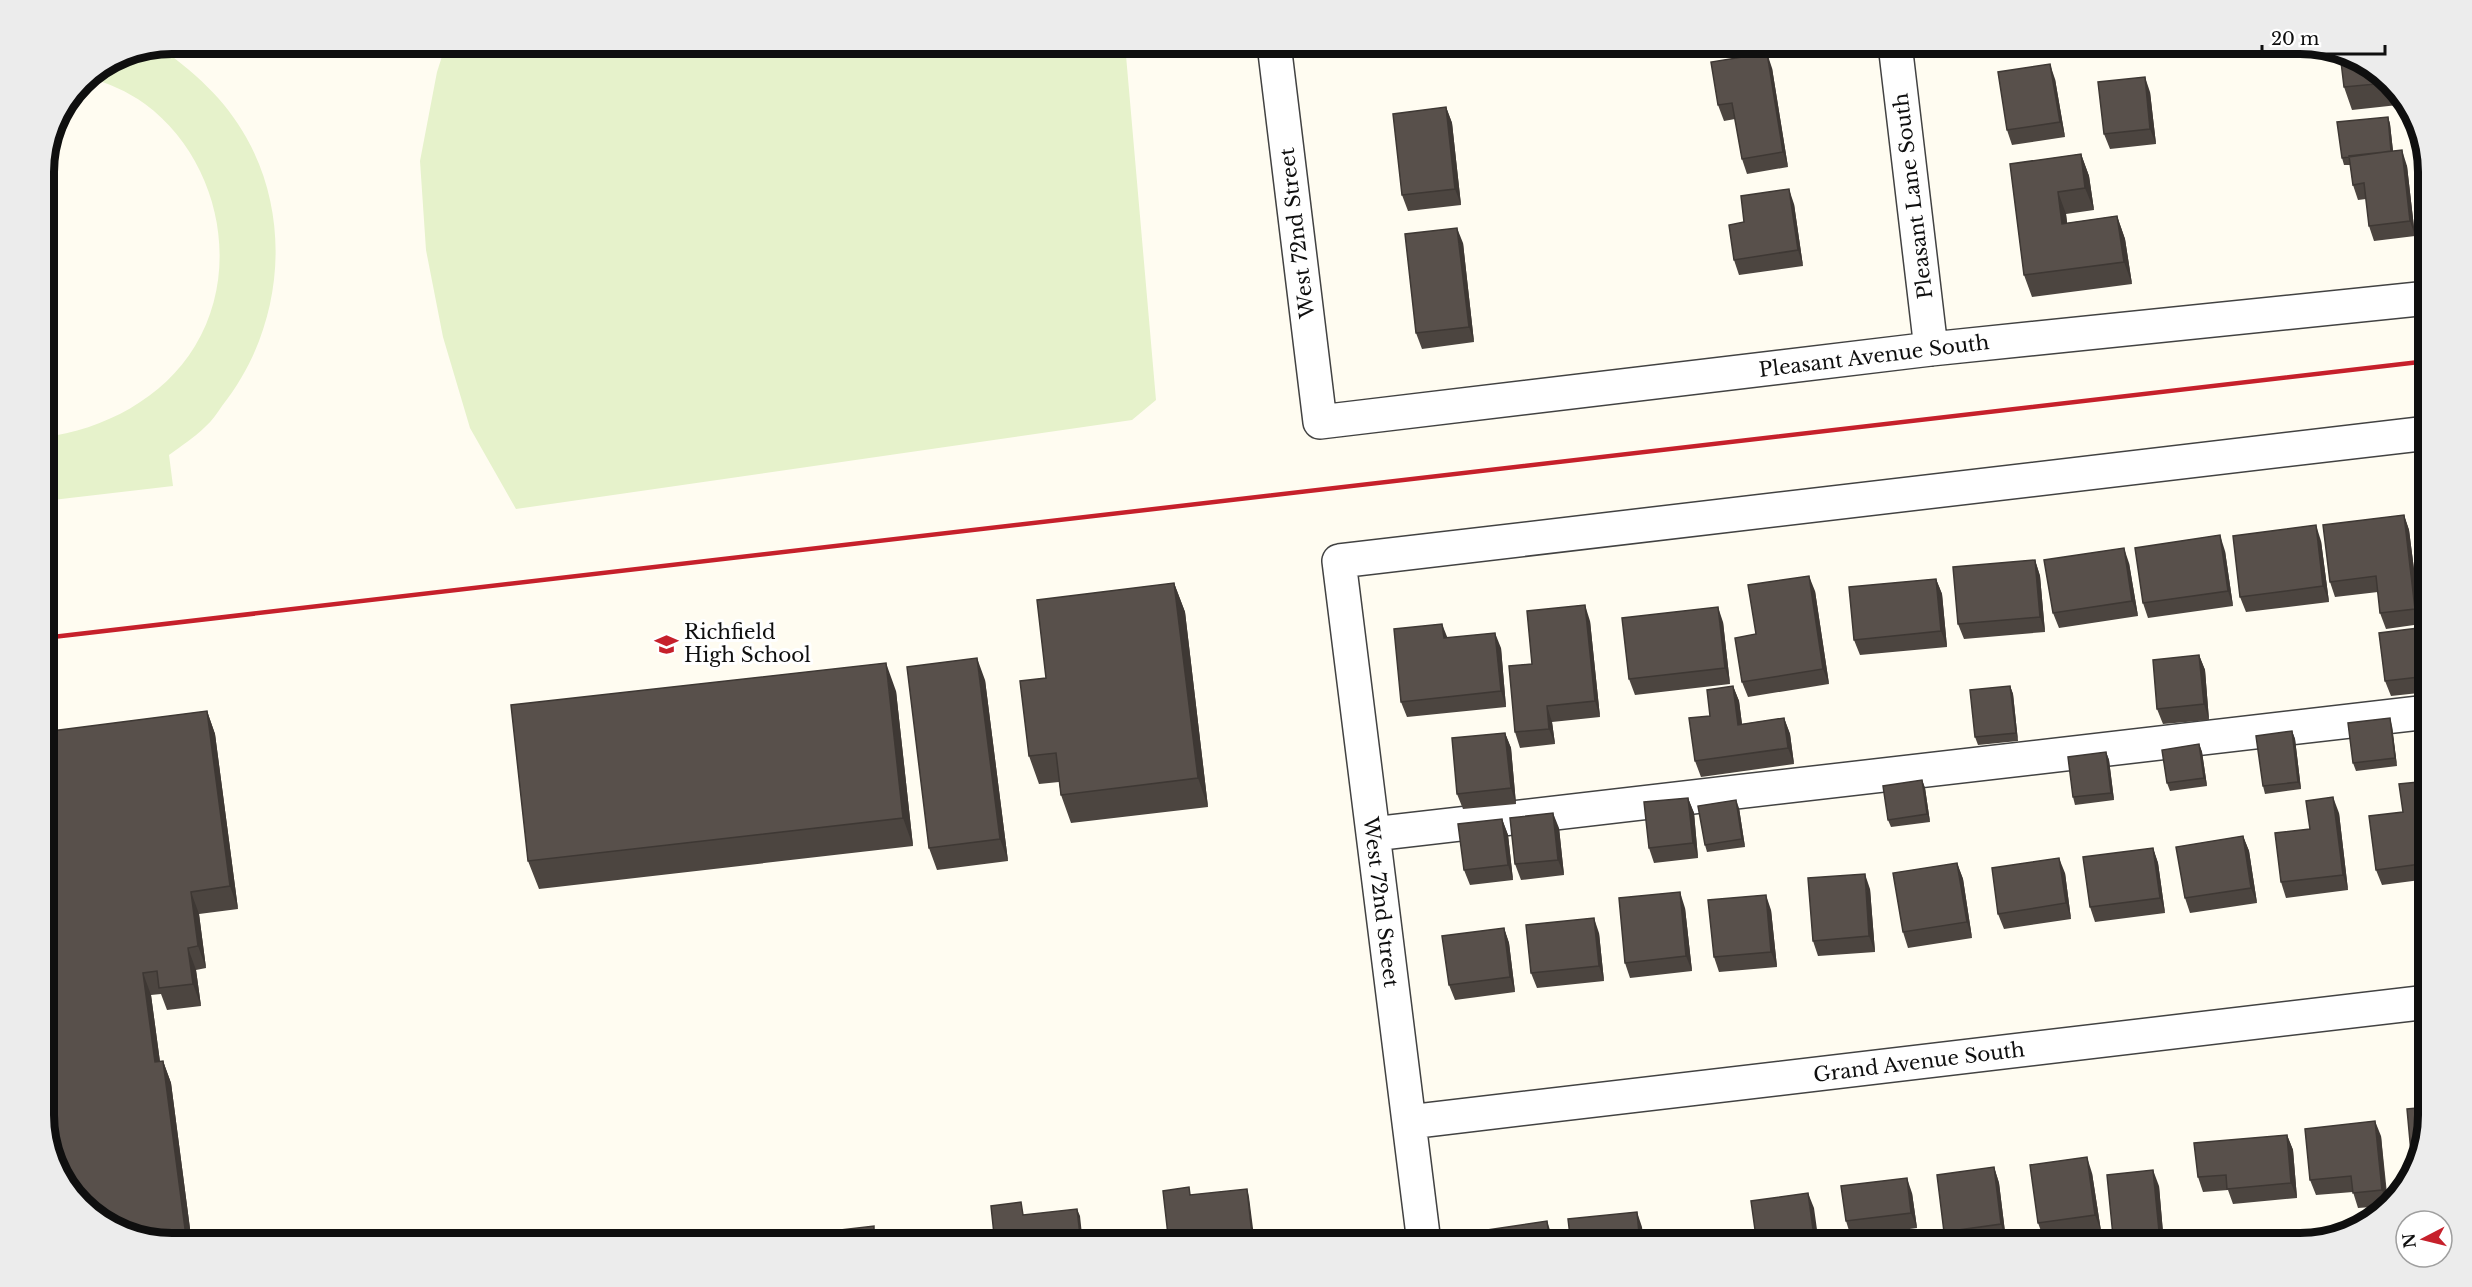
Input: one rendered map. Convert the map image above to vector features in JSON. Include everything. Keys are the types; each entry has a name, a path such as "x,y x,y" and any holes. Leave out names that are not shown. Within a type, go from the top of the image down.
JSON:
{"street":[{"name":"West 72nd Street","path":"1275,54 1320,422"},
{"name":"Pleasant Lane South","path":"1896,54 1931,349"},
{"name":"Pleasant Avenue South","path":"1320,422 1931,349 2418,299"},
{"name":"West 72nd Street","path":"1423,1233 1339,561 2418,434"},
{"path":"1373,834 2418,713"},
{"name":"Grand Avenue South","path":"1409,1122 2418,1003"}],"green space":[{"path":"169,54 184,65 218,98 238,123 261,170 271,204 275,239 274,275 269,310 258,344 242,376 212,420 169,455 173,486 54,500 54,435 110,419 149,396 167,381 195,346 210,315 218,282 220,249 215,216 206,183 190,153 170,127 145,104 98,80 127,63 149,56"},
{"path":"443,54 1126,54 1156,400 1132,420 516,509 470,428 443,337 426,250 420,161 437,72"},
{"path":"54,369 57,394 54,394"}],"building":[{"path":"1767,54 1783,152 1742,159 1732,103 1718,105 1711,62"},
{"path":"2341,61 2366,74 2379,84 2344,87"},
{"path":"2050,64 2060,122 2007,130 1998,72"},
{"path":"2145,77 2150,129 2104,134 2098,82"},
{"path":"1446,107 1455,189 1402,195 1393,114"},
{"path":"2388,117 2391,151 2342,158 2337,122"},
{"path":"2402,150 2410,221 2369,226 2364,183 2353,185 2349,156"},
{"path":"2081,154 2085,188 2058,192 2062,224 2117,216 2124,262 2024,275 2010,164"},
{"path":"1789,189 1798,250 1734,260 1729,225 1744,222 1741,196"},
{"path":"1457,228 1469,327 1416,333 1405,234"},
{"path":"2404,515 2415,609 2380,613 2376,576 2330,582 2323,525"},
{"path":"2316,525 2323,586 2240,597 2233,536"},
{"path":"2220,535 2228,591 2143,603 2135,548"},
{"path":"2124,548 2132,601 2053,613 2044,560"},
{"path":"2035,560 2040,617 1958,624 1953,567"},
{"path":"1809,576 1823,669 1742,682 1735,638 1756,634 1748,585"},
{"path":"1936,579 1941,631 1854,640 1849,587"},
{"path":"1174,583 1198,778 1061,795 1056,753 1029,756 1020,681 1046,678 1037,600"},
{"path":"1585,605 1595,701 1547,706 1549,729 1515,732 1509,666 1532,664 1527,611"},
{"path":"1718,607 1725,668 1629,679 1622,618"},
{"path":"1442,624 1444,638 1495,633 1501,691 1401,702 1394,629"},
{"path":"2418,628 2418,677 2385,681 2379,633"},
{"path":"2199,655 2204,704 2157,709 2153,660"},
{"path":"977,658 1000,839 929,848 907,667"},
{"path":"886,663 903,818 528,861 511,705"},
{"path":"1733,686 1738,725 1784,718 1788,748 1695,761 1689,718 1710,716 1707,690"},
{"path":"2010,686 2016,733 1975,737 1970,690"},
{"path":"207,711 230,886 191,892 198,946 188,948 193,984 159,988 157,971 143,973 155,1062 163,1061 186,1233 149,1231 134,1227 106,1213 83,1193 74,1181 60,1153 56,1138 54,1123 54,731"},
{"path":"2390,718 2395,758 2353,763 2348,723"},
{"path":"2292,731 2298,782 2263,786 2256,736"},
{"path":"1505,733 1511,788 1457,794 1452,738"},
{"path":"2199,744 2204,778 2167,783 2162,750"},
{"path":"2106,752 2111,793 2073,797 2068,757"},
{"path":"1922,780 1927,814 1888,820 1883,786"},
{"path":"2418,782 2418,864 2376,870 2369,816 2403,812 2399,784"},
{"path":"2333,797 2343,875 2281,882 2275,833 2310,829 2306,801"},
{"path":"1688,798 1693,843 1649,848 1644,802"},
{"path":"1736,800 1742,839 1705,845 1698,806"},
{"path":"1553,813 1558,860 1515,864 1510,818"},
{"path":"1502,819 1508,865 1464,870 1458,824"},
{"path":"2243,836 2251,888 2185,898 2176,847"},
{"path":"2153,848 2160,898 2090,907 2083,857"},
{"path":"2059,858 2066,903 1998,914 1992,868"},
{"path":"1957,863 1967,922 1903,932 1893,873"},
{"path":"1865,874 1869,936 1813,941 1808,878"},
{"path":"1680,892 1686,956 1625,963 1619,898"},
{"path":"1766,895 1771,952 1714,957 1708,900"},
{"path":"1594,918 1599,966 1531,973 1526,925"},
{"path":"1504,928 1510,977 1449,985 1442,936"},
{"path":"2418,1108 2416,1138 2411,1155 2407,1109"},
{"path":"2375,1121 2382,1190 2353,1193 2351,1176 2310,1180 2305,1129"},
{"path":"2287,1135 2291,1183 2227,1189 2226,1175 2198,1177 2194,1143"},
{"path":"2087,1157 2095,1215 2038,1223 2030,1165"},
{"path":"1994,1167 2001,1224 1944,1232 1937,1175"},
{"path":"2153,1170 2159,1231 2113,1233 2107,1175"},
{"path":"1907,1178 1911,1213 1846,1221 1841,1186"},
{"path":"1189,1187 1190,1195 1247,1189 1252,1233 1168,1233 1163,1191"},
{"path":"1808,1193 1813,1233 1755,1233 1751,1201"},
{"path":"1021,1202 1023,1215 1077,1209 1080,1233 994,1233 991,1206"},
{"path":"1637,1212 1639,1233 1570,1233 1568,1219"},
{"path":"1547,1221 1549,1233 1481,1233 1481,1231"},
{"path":"874,1226 874,1233 815,1233"},
{"path":"908,1231 908,1233 885,1233"}],"railway":[{"path":"54,637 2418,362"}],"place":[{"name":"Richfield High School","path":"666,644"}]}
